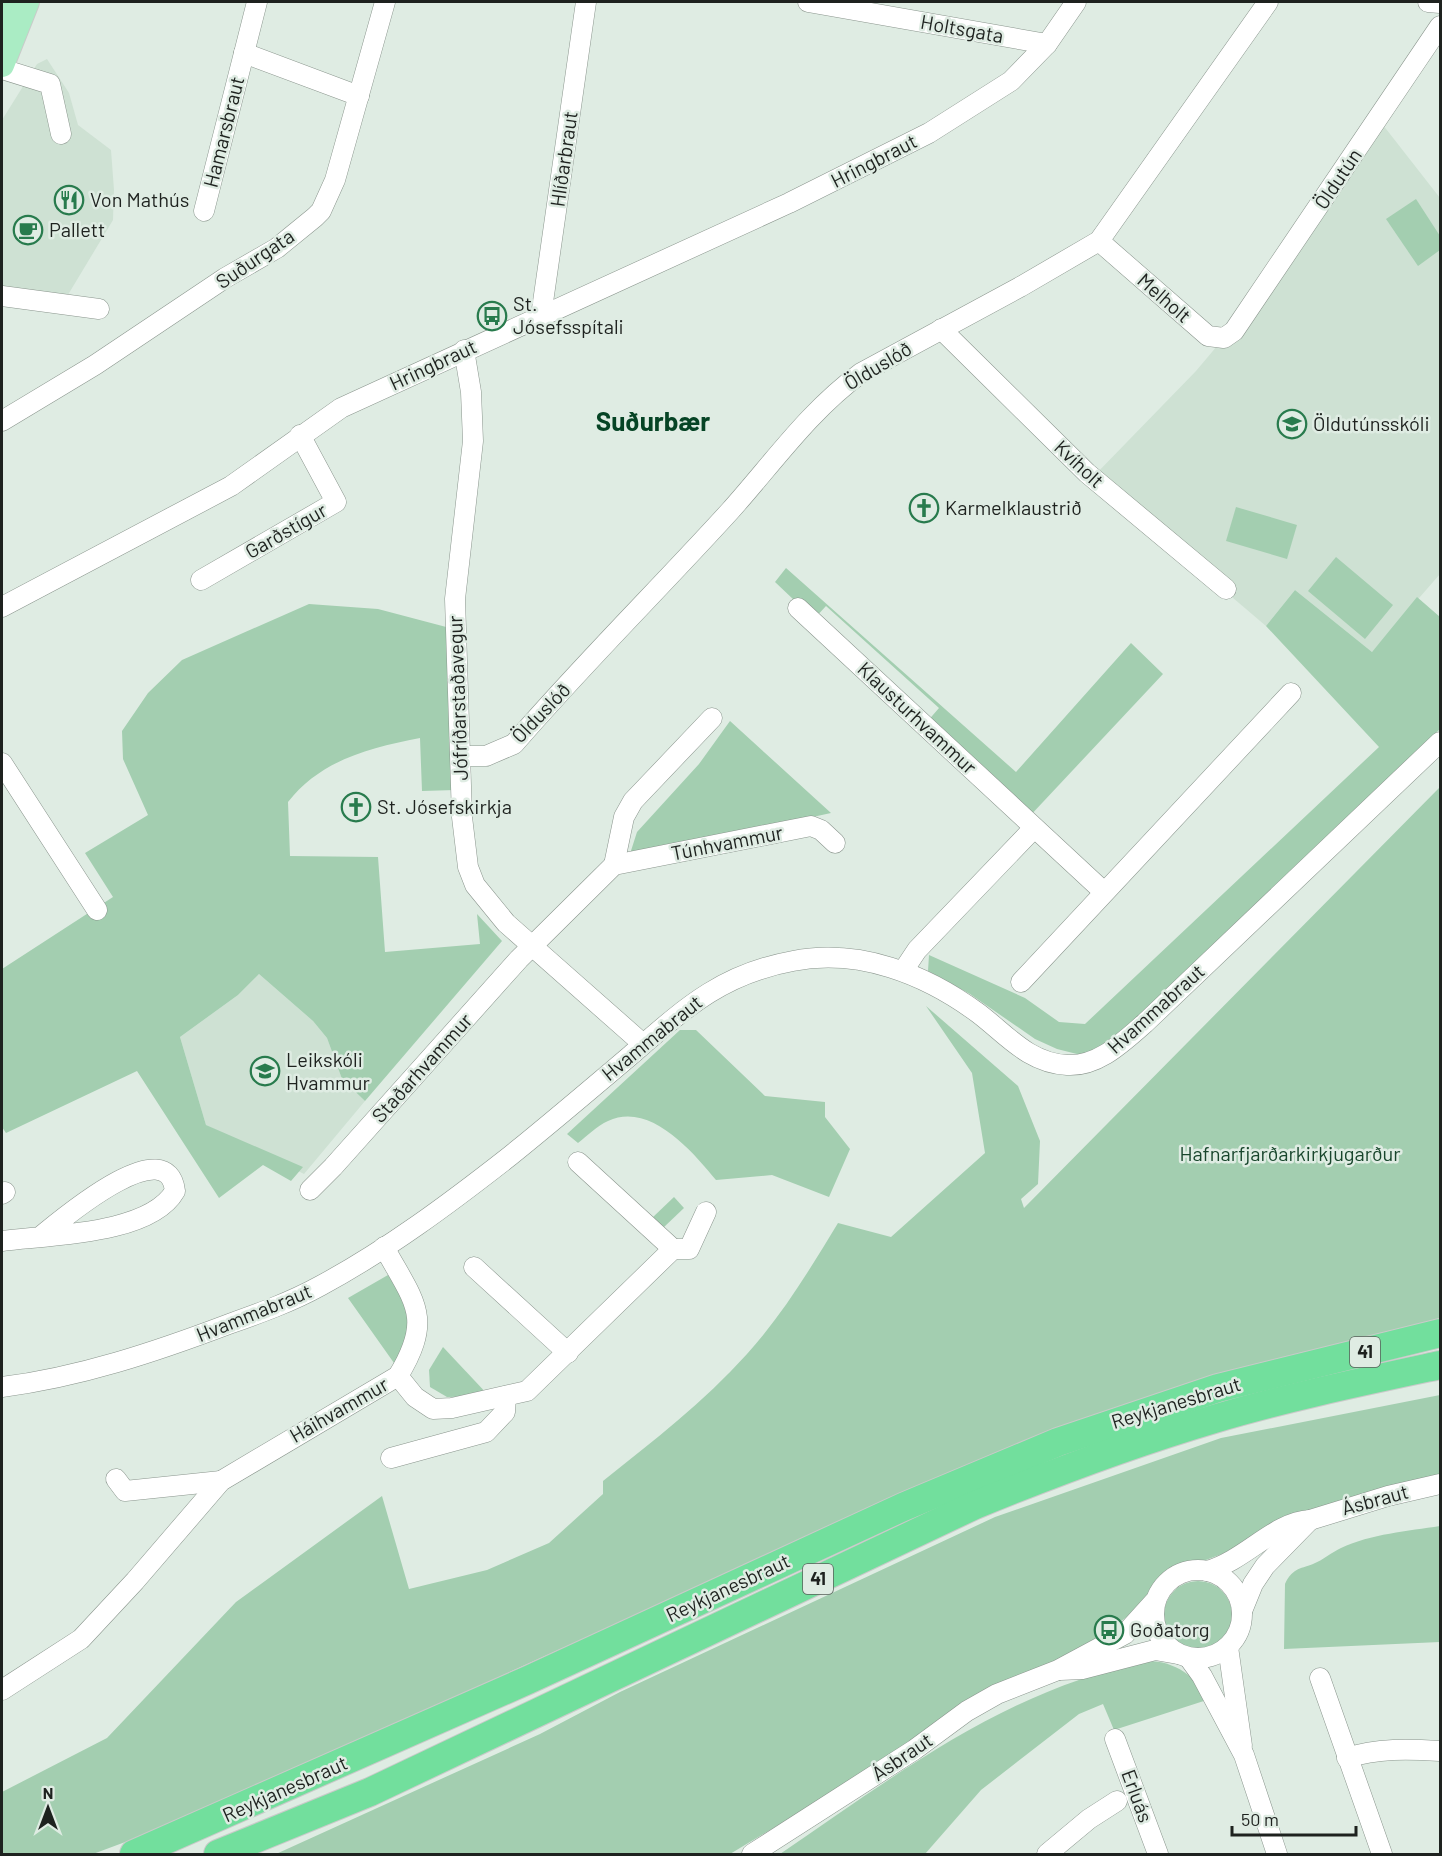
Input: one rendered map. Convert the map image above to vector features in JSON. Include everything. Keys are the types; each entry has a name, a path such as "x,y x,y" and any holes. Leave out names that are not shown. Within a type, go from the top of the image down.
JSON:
{"highway":[{"name":"Reykjanesbraut","path":"134,1854 528,1680 923,1498 1058,1442 1218,1388 1440,1334"},
{"name":"Reykjanesbraut","path":"218,1854 370,1792 975,1505 1066,1468 1216,1418 1364,1381 1440,1365"}],"main road":[{"path":"2,17 8,2"},
{"path":"2,67 27,2"}],"street":[{"name":"Hamarsbraut","path":"204,211 257,2"},
{"name":"Suðurgata","path":"2,421 95,365 225,278 277,248 315,218 321,211 335,180 385,2"},
{"name":"Hlíðarbraut","path":"541,316 586,2"},
{"name":"Holtsgata","path":"807,2 1047,44"},
{"name":"Hringbraut","path":"2,607 231,486 341,408 809,193 928,133 1011,81 1047,44 1076,2"},
{"name":"Ölduslóð","path":"461,756 486,756 514,744 730,511 802,425 837,390 861,373 1020,287 1099,241 1268,2"},
{"path":"1428,2 1440,3"},
{"name":"Öldutún","path":"1234,331 1440,26"},
{"name":"Hamarsbraut","path":"244,54 359,96"},
{"path":"2,67 50,84 61,134"},
{"name":"Melholt","path":"1099,241 1208,336 1224,338 1234,331"},
{"path":"2,296 99,309"},
{"name":"Kvíholt","path":"941,329 1087,472 1226,589"},
{"name":"Jófríðarstaðavegur","path":"464,350 471,392 473,441 455,599 462,817 468,867 475,885 506,923 643,1044"},
{"name":"Garðstígur","path":"201,580 336,502 300,435"},
{"name":"Klausturhvammur","path":"798,608 1104,892"},
{"path":"1021,982 1291,693"},
{"path":"533,945 614,866 624,817 633,801 712,718"},
{"name":"Hvammabraut","path":"2,1387 78,1373 190,1339 275,1307 320,1286 384,1247 512,1154 670,1019 729,981 777,964 814,958 852,959 903,971 957,999 1014,1045 1035,1057 1068,1065 1110,1053 1145,1023 1440,742"},
{"path":"2,763 97,910"},
{"name":"Túnhvammur","path":"614,866 811,826 821,830 836,843"},
{"path":"903,971 917,950 1034,828"},
{"name":"Staðarhvammur","path":"310,1190 533,945"},
{"path":"578,1162 673,1249 689,1249 706,1212"},
{"path":"2,1241 100,1229 141,1217 171,1198 175,1191 174,1183 165,1171 156,1168 142,1170 74,1209 41,1236"},
{"name":"Háihvammur","path":"2,1690 81,1639 135,1581 221,1481 398,1376 414,1350 418,1329 417,1313 414,1300 384,1247"},
{"path":"398,1376 415,1397 434,1409 452,1408 527,1391 673,1249"},
{"path":"474,1267 568,1353"},
{"path":"391,1458 486,1432 505,1412 506,1396"},
{"name":"Háihvammur","path":"116,1479 125,1491 221,1481"},
{"name":"Ásbraut","path":"1207,1571 1242,1556 1282,1527 1298,1521 1310,1520 1388,1496 1440,1484"},
{"name":"Ásbraut","path":"1242,1611 1252,1584 1265,1566 1310,1520"},
{"path":"1184,1656 1211,1657 1228,1647 1238,1635 1242,1611 1234,1588 1222,1577 1207,1571 1194,1570 1175,1577 1160,1590 1153,1613 1157,1633 1162,1642 1184,1656 1202,1676 1244,1755 1277,1854"},
{"name":"Ásbraut","path":"752,1854 997,1694 1058,1670 1125,1634 1155,1602"},
{"path":"1228,1647 1244,1755"},
{"name":"Ásbraut","path":"1058,1670 1082,1669 1155,1650 1184,1656"},
{"path":"1320,1678 1382,1854"},
{"name":"Erluás","path":"1115,1739 1158,1854"},
{"path":"1347,1758 1363,1752 1403,1749 1440,1750"},
{"name":"Erluás","path":"1047,1854 1089,1818 1117,1801"}],"shaded area":[{"path":"47,59 69,93 78,125 111,150 114,190 113,220 57,313 2,305 2,120 37,64"},
{"name":"Öldutúnsskóli","path":"1383,125 1440,198 1440,574 1372,652 1295,590 1266,626 1092,478 1196,371 1260,295"},
{"name":"Leikskóli Hvammur","path":"259,974 313,1021 327,1038 342,1079 365,1101 304,1174 206,1125 180,1037 238,995"}],"green space":[{"path":"1416,199 1440,236 1440,250 1418,266 1386,219"},
{"path":"1236,507 1297,525 1287,559 1226,541"},
{"path":"1336,557 1393,605 1365,639 1308,591"},
{"path":"786,568 1016,772 1131,643 1163,674 1028,818 926,723 939,708 826,606 814,619 775,582"},
{"path":"1295,590 1372,652 1417,597 1440,617 1440,729 1105,1048 1081,1055 1057,1049 1035,1039 970,994 928,971 929,955 1025,998 1059,1022 1085,1024 1379,747 1266,626"},
{"path":"309,604 378,609 450,628 455,790 422,791 420,738 382,746 347,758 315,776 288,802 290,856 378,857 385,952 480,944 477,914 502,941 365,1101 342,1079 327,1038 313,1021 259,974 238,995 180,1037 206,1125 303,1167 291,1181 263,1165 219,1198 137,1071 6,1133 2,1127 2,969 113,897 85,853 148,815 123,759 122,731 148,693 182,660"},
{"path":"730,721 831,813 629,857 637,832 699,764"},
{"name":"Hafnarfjarðarkirkjugarður","path":"1440,787 1440,1318 1191,1388 759,1559 179,1822 93,1854 2,1854 2,1792 107,1738 236,1602 382,1496 409,1589 487,1570 549,1543 603,1494 603,1481 696,1405 731,1372 784,1307 838,1223 891,1237 985,1153 972,1073 926,1006 1018,1086 1040,1141 1038,1184 1021,1199 1024,1208"},
{"path":"680,1030 696,1030 765,1096 825,1102 825,1117 850,1149 829,1197 772,1175 716,1180 669,1132 655,1123 639,1118 624,1117 608,1121 578,1143 567,1134"},
{"path":"674,1197 684,1208 663,1228 652,1218"},
{"path":"388,1275 408,1309 411,1328 403,1350 394,1363 348,1298"},
{"path":"443,1347 489,1396 447,1397 430,1387 429,1370"},
{"path":"1440,1395 1440,1478 1280,1532 1190,1566 1165,1584 1158,1594 1120,1622 1111,1637 1047,1664 730,1854 276,1854 540,1734 620,1692 995,1517 1221,1438"},
{"path":"1440,1526 1440,1642 1284,1649 1285,1584 1293,1572 1341,1548 1365,1539"},
{"path":"1198,1581 1211,1584 1222,1591 1229,1602 1232,1615 1229,1628 1222,1639 1211,1646 1198,1649 1185,1646 1174,1639 1167,1628 1164,1615 1167,1602 1174,1591 1185,1584"},
{"path":"1148,1661 1176,1667 1191,1677 1210,1699 1114,1730 1103,1704 1079,1714 981,1790 925,1854 780,1854 911,1765 1000,1714 1047,1692 1096,1674"}],"place":[{"name":"Von Mathús","path":"69,200"},
{"name":"Pallett","path":"28,230"},
{"name":"St. Jósefsspítali","path":"492,316"},
{"name":"Öldutúnsskóli","path":"1292,424"},
{"name":"Karmelklaustrið","path":"924,508"},
{"name":"St. Jósefskirkja","path":"356,807"},
{"name":"Leikskóli Hvammur","path":"265,1071"},
{"name":"Goðatorg","path":"1109,1630"}],"district":[{"name":"Suðurbær","path":"653,422"}]}
